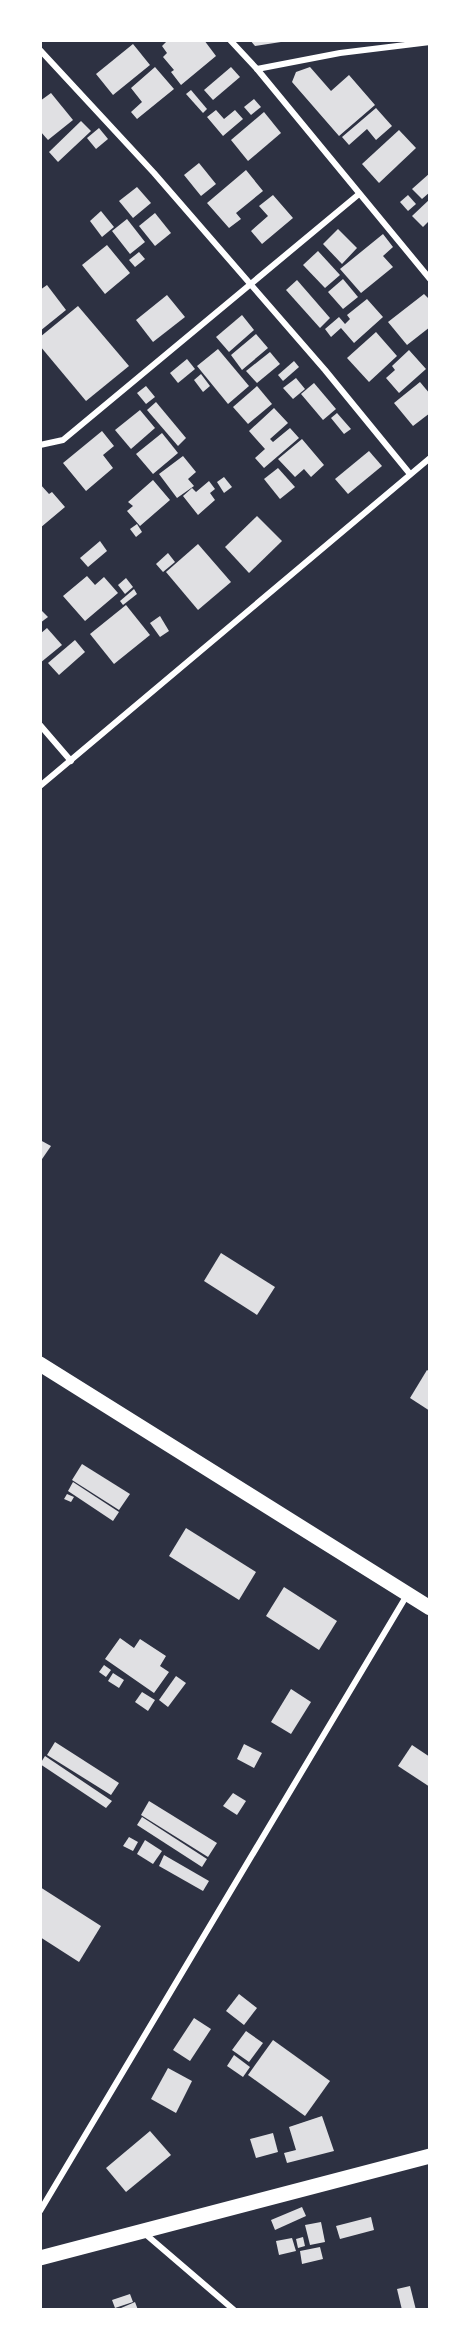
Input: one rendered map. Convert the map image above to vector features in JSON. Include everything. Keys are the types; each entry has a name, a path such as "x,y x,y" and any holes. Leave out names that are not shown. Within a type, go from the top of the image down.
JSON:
{"main road":[{"path":"40,1364 429,1608"},
{"path":"40,2258 429,2156"}],"street":[{"path":"230,40 257,69 429,279"},
{"path":"257,69 340,53 429,42"},
{"path":"40,50 154,173 325,370 410,474"},
{"path":"40,445 63,440 359,194"},
{"path":"40,786 429,458"},
{"path":"40,725 71,761"},
{"path":"40,2211 407,1595"},
{"path":"143,2232 234,2310"}],"building":[{"path":"168,40 204,40 216,56 181,85 171,72 174,70 163,57 167,53 162,46"},
{"path":"250,40 281,40 281,42 255,46"},
{"path":"133,44 150,65 113,95 96,74"},
{"path":"155,67 174,89 137,119 131,112 142,102 131,88"},
{"path":"231,67 240,77 213,100 204,90"},
{"path":"310,67 331,91 349,75 375,105 339,136 292,82 296,72"},
{"path":"191,90 207,109 203,113 186,94"},
{"path":"51,93 73,120 48,140 40,131 40,101"},
{"path":"254,99 261,107 251,115 244,107"},
{"path":"376,108 392,126 376,140 367,129 349,145 342,137"},
{"path":"216,110 224,119 235,110 243,119 223,136 207,117"},
{"path":"264,112 281,133 248,161 231,140"},
{"path":"81,121 91,131 58,162 49,152"},
{"path":"99,128 108,139 96,149 87,138"},
{"path":"399,130 416,148 379,183 362,164"},
{"path":"199,163 216,184 201,196 184,175"},
{"path":"246,170 263,191 236,213 241,219 229,228 207,203"},
{"path":"430,173 430,192 422,199 412,189"},
{"path":"137,187 151,203 133,218 119,201"},
{"path":"273,195 293,218 262,244 251,231 268,216 259,206"},
{"path":"408,195 416,204 408,211 400,202"},
{"path":"430,199 430,220 423,227 412,216"},
{"path":"101,211 114,227 102,237 90,221"},
{"path":"155,213 171,233 155,246 139,226"},
{"path":"127,219 145,242 130,254 112,231"},
{"path":"338,229 357,248 342,264 323,244"},
{"path":"383,234 393,247 383,256 393,267 361,293 340,269"},
{"path":"107,245 130,273 105,294 82,265"},
{"path":"318,251 340,275 325,288 303,265"},
{"path":"139,252 145,259 135,267 129,260"},
{"path":"343,279 358,297 343,309 328,292"},
{"path":"297,280 330,318 320,328 286,290"},
{"path":"47,285 66,310 40,331 40,290"},
{"path":"424,294 430,300 430,327 407,345 388,322"},
{"path":"167,295 185,317 153,342 136,320"},
{"path":"367,299 383,317 354,343 341,328 331,337 325,329 339,317 345,324 350,319 347,315"},
{"path":"78,306 129,366 86,401 40,346 40,337"},
{"path":"242,315 254,330 229,352 216,337"},
{"path":"376,332 397,356 369,382 347,358"},
{"path":"256,334 268,348 242,370 231,355"},
{"path":"218,349 249,386 228,404 197,366"},
{"path":"409,350 426,369 399,393 386,378 395,370 392,366"},
{"path":"270,352 280,364 257,383 246,371"},
{"path":"187,359 195,369 178,383 170,373"},
{"path":"294,361 299,367 283,381 278,375"},
{"path":"201,374 210,386 203,392 194,380"},
{"path":"296,378 305,389 293,399 283,388"},
{"path":"420,382 430,394 430,413 413,426 394,403"},
{"path":"314,383 336,409 323,420 301,394"},
{"path":"146,386 155,397 146,404 137,393"},
{"path":"257,386 272,404 248,424 233,407"},
{"path":"156,402 186,438 178,446 147,410"},
{"path":"274,408 288,423 270,439 273,442 290,428 299,438 264,468 255,458 265,449 249,431"},
{"path":"140,410 155,428 131,449 115,430"},
{"path":"337,413 351,429 344,434 331,418"},
{"path":"102,431 114,446 103,455 113,468 86,491 63,463"},
{"path":"162,433 178,453 153,474 136,454"},
{"path":"302,439 324,465 311,477 304,469 295,477 278,459"},
{"path":"369,451 382,466 348,494 335,479"},
{"path":"183,456 196,472 188,479 194,486 177,498 159,474"},
{"path":"278,468 295,487 280,499 264,479"},
{"path":"224,477 232,487 224,493 217,482"},
{"path":"153,480 170,500 140,526 127,511 133,506 128,502"},
{"path":"209,481 215,489 210,493 215,500 198,515 183,496 192,488 196,492"},
{"path":"40,484 49,494 52,492 65,507 40,528"},
{"path":"257,516 282,541 249,573 225,547"},
{"path":"137,524 142,532 136,537 130,529"},
{"path":"100,541 107,551 88,567 80,558"},
{"path":"198,544 231,582 198,610 166,572"},
{"path":"168,553 175,562 163,572 156,564"},
{"path":"87,576 95,585 104,577 118,593 85,621 63,596"},
{"path":"126,578 133,587 125,594 118,585"},
{"path":"134,589 137,594 123,605 120,601"},
{"path":"126,605 150,635 114,664 90,634"},
{"path":"40,609 48,617 40,623"},
{"path":"160,616 169,631 160,637 150,623"},
{"path":"47,628 62,645 40,663 40,634"},
{"path":"75,640 85,652 59,675 48,663"},
{"path":"40,1140 51,1146 40,1162"},
{"path":"221,1253 275,1287 257,1315 204,1281"},
{"path":"427,1370 430,1372 430,1411 410,1398"},
{"path":"82,1464 130,1494 119,1510 72,1480"},
{"path":"73,1482 119,1512 113,1521 68,1491"},
{"path":"67,1494 74,1497 71,1502 64,1499"},
{"path":"186,1528 256,1572 239,1600 169,1556"},
{"path":"284,1587 337,1621 319,1650 266,1616"},
{"path":"120,1638 134,1648 140,1639 166,1656 160,1666 169,1672 154,1693 105,1659"},
{"path":"104,1665 111,1670 106,1677 99,1672"},
{"path":"113,1673 124,1680 119,1688 108,1681"},
{"path":"176,1676 186,1683 168,1707 159,1700"},
{"path":"291,1689 311,1702 291,1734 271,1722"},
{"path":"142,1692 155,1700 148,1711 135,1702"},
{"path":"55,1742 119,1783 111,1795 47,1755"},
{"path":"244,1744 262,1753 254,1768 237,1759"},
{"path":"412,1745 430,1757 430,1787 398,1766"},
{"path":"45,1756 112,1801 106,1808 40,1764"},
{"path":"233,1793 246,1801 237,1815 223,1806"},
{"path":"149,1801 217,1843 208,1857 141,1815"},
{"path":"142,1817 207,1859 202,1867 137,1825"},
{"path":"129,1837 138,1842 133,1851 123,1846"},
{"path":"145,1840 162,1851 153,1864 137,1854"},
{"path":"164,1855 209,1881 203,1891 159,1866"},
{"path":"40,1887 101,1926 79,1962 40,1937"},
{"path":"239,1994 257,2008 244,2025 226,2011"},
{"path":"194,2018 211,2029 190,2061 173,2050"},
{"path":"246,2031 263,2043 249,2062 232,2050"},
{"path":"273,2040 330,2081 305,2116 248,2075"},
{"path":"234,2055 250,2067 243,2077 227,2066"},
{"path":"168,2068 192,2081 176,2113 151,2099"},
{"path":"322,2116 334,2151 287,2163 284,2153 296,2150 289,2127"},
{"path":"150,2131 171,2155 126,2192 106,2168"},
{"path":"273,2133 278,2152 256,2158 250,2139"},
{"path":"302,2207 306,2216 275,2230 271,2220"},
{"path":"371,2217 374,2230 340,2239 336,2226"},
{"path":"321,2222 325,2242 310,2245 305,2225"},
{"path":"303,2237 305,2246 298,2248 296,2239"},
{"path":"292,2238 296,2251 279,2255 276,2241"},
{"path":"320,2247 323,2259 302,2264 300,2251"},
{"path":"410,2286 416,2310 402,2310 397,2289"},
{"path":"130,2294 133,2302 115,2308 112,2300"},
{"path":"135,2302 138,2310 122,2310 121,2308"}]}
